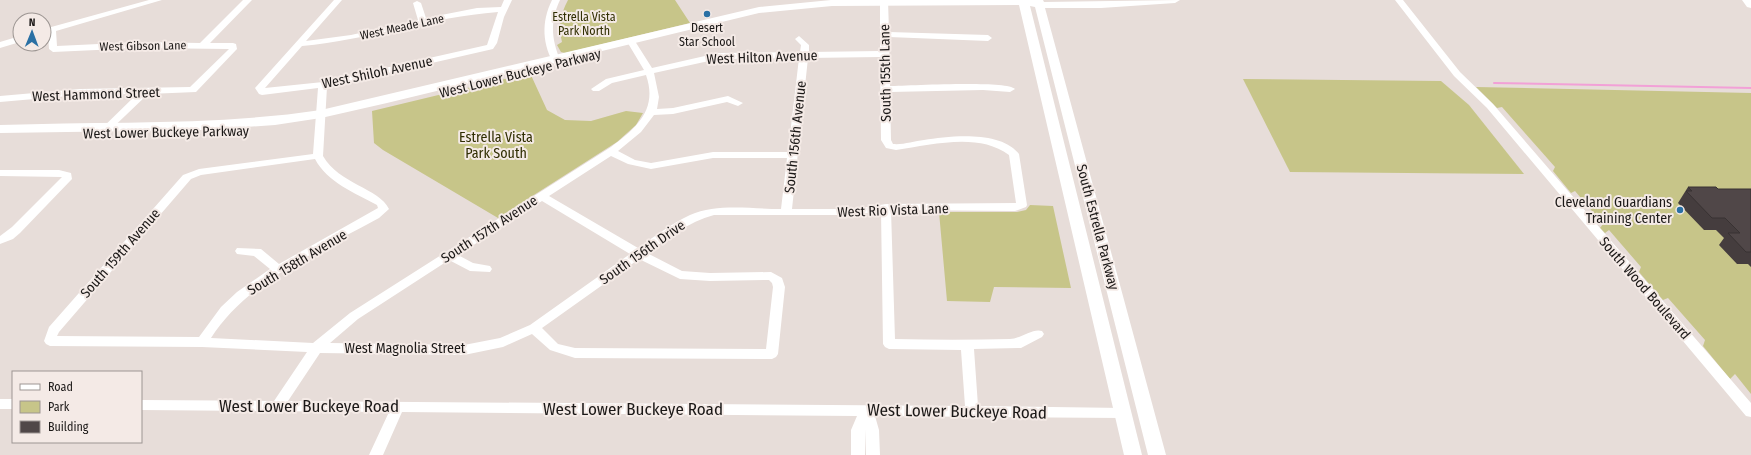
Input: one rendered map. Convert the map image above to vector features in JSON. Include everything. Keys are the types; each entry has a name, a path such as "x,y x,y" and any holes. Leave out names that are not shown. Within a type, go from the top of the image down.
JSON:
{"main road":[{"name":"West Lower Buckeye Parkway","path":"0,129 218,134 278,128 632,43 736,15 770,8 821,3 1128,4 1175,0"},
{"path":"1747,0 1751,4"},
{"name":"South Estrella Parkway","path":"1030,3 1147,413 1157,455"},
{"name":"South Estrella Parkway","path":"1030,3 1133,455"},
{"name":"West Lower Buckeye Parkway","path":"0,137 104,131"},
{"path":"1124,413 1147,413"}],"street":[{"path":"52,30 158,0"},
{"path":"203,45 248,0"},
{"path":"300,44 338,0"},
{"path":"503,9 508,0"},
{"path":"556,0 549,14 547,27 549,43 556,61"},
{"name":"South Wood Boulevard","path":"1399,0 1457,74 1490,106 1751,412"},
{"path":"417,3 423,22"},
{"name":"South 155th Lane","path":"884,3 886,140 890,146 971,140 993,143 1010,149 1014,154 1022,205"},
{"name":"West Meade Lane","path":"300,44 331,42 468,12 503,9"},
{"name":"West Shiloh Avenue","path":"300,44 260,88 262,92 323,84 490,47 494,43 496,26 503,9"},
{"path":"884,34 988,38"},
{"name":"South 156th Avenue","path":"786,213 805,44 799,39"},
{"path":"0,44 12,41"},
{"name":"South 157th Avenue","path":"278,406 316,348 354,316 611,152 636,132 650,112 655,91 648,72 632,43"},
{"name":"West Gibson Lane","path":"52,45 53,49 140,45 232,46 233,49 193,90"},
{"name":"West Hilton Avenue","path":"596,89 609,81 718,56 885,54"},
{"path":"318,156 323,84"},
{"path":"885,89 966,87 1010,89"},
{"name":"West Hammond Street","path":"0,99 80,92 193,90"},
{"path":"104,131 145,91"},
{"path":"650,112 673,111 728,99 738,103"},
{"path":"611,152 632,162 651,166 713,155 793,155"},
{"name":"South 159th Avenue","path":"50,341 53,330 187,177 199,172 318,156"},
{"name":"South 158th Avenue","path":"202,342 224,311 249,289 279,270 375,216 384,209 381,203 329,172 320,163 318,156"},
{"path":"0,173 59,173 67,175 67,179 4,238"},
{"path":"534,328 554,347 575,353 772,354 779,287 778,281 771,276 710,277 680,275 639,254 542,196"},
{"name":"West Rio Vista Lane","path":"786,213 855,212 886,207 1015,208 1022,205"},
{"path":"886,207 890,344 967,345 1021,343 1038,334"},
{"name":"South 156th Drive","path":"534,328 677,226 695,217 714,212 786,213"},
{"path":"241,251 257,252 279,270"},
{"path":"449,255 470,267 486,269"},
{"name":"West Magnolia Street","path":"50,341 202,342 316,348 464,350 503,342 534,328"},
{"path":"967,345 972,411"},
{"path":"0,404 12,404"},
{"name":"West Lower Buckeye Road","path":"142,405 1124,413"},
{"path":"376,455 398,407"},
{"path":"858,455 858,430 866,410"},
{"path":"866,410 872,430 873,455"}],"green space":[{"name":"Estrella Vista Park North","path":"568,0 675,0 690,23 565,53 561,52 557,45 562,42 560,21"},
{"name":"Estrella Vista Park South","path":"530,73 547,110 565,120 591,121 626,111 643,113 636,125 617,142 498,218 383,150 374,143 372,111"},
{"name":"Cleveland Guardians Training Center","path":"1243,79 1441,81 1469,105 1524,174 1290,172"},
{"name":"Cleveland Guardians Training Center","path":"1476,87 1751,93 1751,394 1735,374 1730,379 1703,346 1705,340 1668,298 1663,300 1639,272 1641,267 1609,230 1605,233 1600,228 1603,224 1575,191 1571,193 1553,171 1555,167 1502,107 1497,108"},
{"path":"1030,205 1053,206 1071,288 994,287 990,302 947,301 939,212 1017,212 1026,210"}],"building":[{"path":"1688,187 1751,189 1751,252 1746,252 1728,233 1740,233 1725,218 1712,218 1686,191 1692,191"}],"waterway":[{"path":"1494,83 1751,88"}],"place":[{"name":"Desert Star School","path":"707,14"},
{"name":"Cleveland Guardians Training Center","path":"1680,210"}]}
